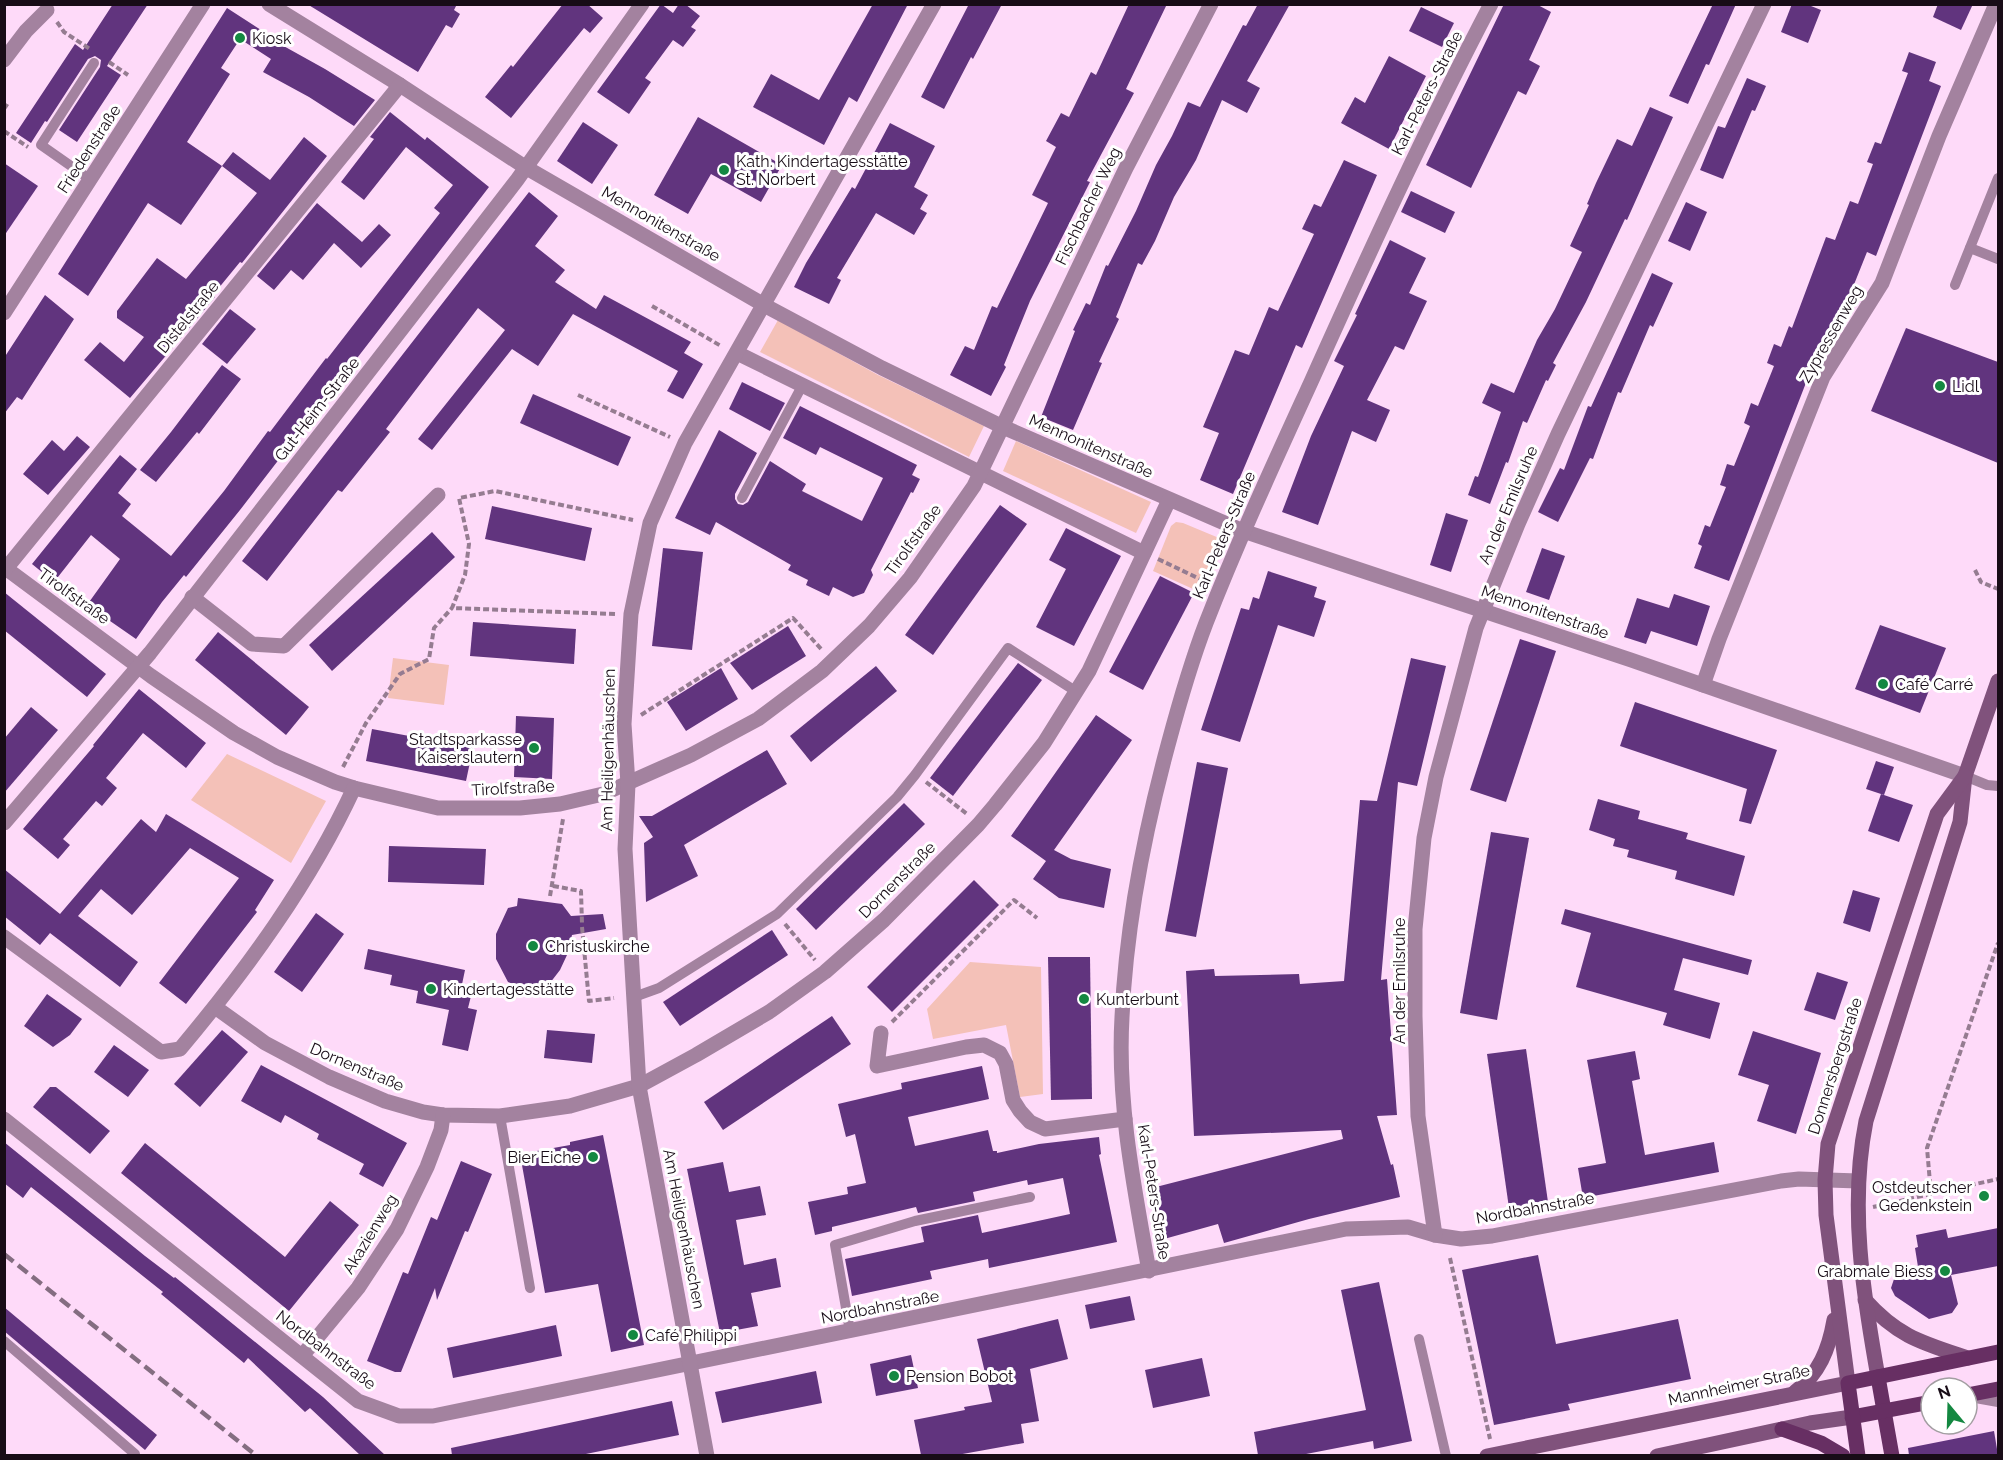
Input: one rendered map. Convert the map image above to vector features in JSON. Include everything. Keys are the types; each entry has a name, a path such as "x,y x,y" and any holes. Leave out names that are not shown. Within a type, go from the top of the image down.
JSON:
{"main road":[{"name":"Donnersbergstraße","path":"1892,1455 1865,1300 1858,1210 1861,1149 1866,1121 1960,822 1965,776 1998,681"},
{"name":"Donnersbergstraße","path":"1858,1455 1827,1226 1825,1180 1828,1144 1937,814 1965,776"},
{"path":"1865,1300 1882,1320 1908,1336 1968,1358"},
{"path":"1796,1392 1814,1374 1826,1351 1830,1341 1836,1303"},
{"name":"Mannheimer Straße","path":"1490,1455 1998,1352"},
{"path":"1979,1393 1998,1389"},
{"path":"1657,1455 1782,1429 1919,1405"},
{"path":"1782,1429 1821,1443 1843,1455"}],"street":[{"name":"Friedenstraße","path":"4,313 203,4"},
{"name":"Mennonitenstraße","path":"268,4 400,85 525,167 764,305 882,368 1003,427 1244,531 1703,685 1965,776"},
{"name":"Gut-Heim-Straße","path":"4,823 139,666 496,208 642,4"},
{"name":"Am Heiligenhäuschen","path":"707,1455 639,1086 625,849 628,784 624,724 631,614 650,523 685,443 730,350 764,305 934,4"},
{"name":"Fischbacher Weg","path":"1003,427 1126,168 1211,4"},
{"name":"Karl-Peters-Straße","path":"1149,1271 1125,1119 1122,1019 1135,893 1152,807 1176,715 1205,626 1244,531 1415,156 1491,4"},
{"name":"An der Emilsruhe","path":"1435,1235 1418,1116 1415,929 1424,838 1436,777 1476,628 1518,524 1558,434 1764,4"},
{"name":"Zypressenweg","path":"1703,685 1823,377 1881,283 1939,136 1996,4"},
{"path":"4,60 44,7"},
{"name":"Distelstraße","path":"5,569 400,85"},
{"path":"730,350 1150,555"},
{"name":"Tirolfstraße","path":"5,569 151,676 234,733 277,757 335,782 438,808 520,808 570,801 603,794 691,755 758,719 822,671 869,626 910,578 981,474 1003,427"},
{"path":"192,597 252,644 284,646 438,495"},
{"name":"Dornenstraße","path":"215,1007 265,1043 329,1077 385,1101 443,1115 500,1116 570,1106 639,1086 769,1012 825,972 884,920 989,812 1044,743 1077,692 1150,555 1169,500"},
{"path":"4,937 161,1052 180,1049 272,931 302,884 354,788"},
{"name":"Karl-Peters-Straße","path":"881,1034 877,1066 984,1045 1000,1053 1006,1064 1013,1100 1020,1112 1030,1122 1045,1129 1125,1119"},
{"name":"Akazienweg","path":"302,1356 358,1288 397,1229 427,1167 441,1130 443,1115"},
{"name":"Nordbahnstraße","path":"4,1119 358,1401 399,1416 433,1416 1346,1229 1408,1227 1435,1235 1461,1239 1492,1236 1781,1181 1858,1181"}],"lane":[{"path":"91,180 41,145 97,60"},
{"path":"1955,285 1998,178"},
{"path":"1970,248 1998,259"},
{"path":"742,498 802,386"},
{"path":"634,997 659,988 777,914 897,797 1008,648 1077,692"},
{"path":"1965,776 1987,785 1998,786"},
{"path":"500,1116 531,1288"},
{"path":"850,1331 835,1245 915,1221 1030,1197"},
{"path":"1419,1339 1446,1455"},
{"path":"4,1341 135,1454"},
{"path":"1979,1398 1998,1402"}],"path":[{"path":"44,7 64,32 92,51"},
{"path":"97,60 128,75"},
{"path":"4,109 8,103"},
{"path":"4,131 34,150 41,145"},
{"path":"652,306 730,350"},
{"path":"578,395 685,443"},
{"path":"342,769 366,723 400,674 429,659 434,628 452,608 465,575 469,544 459,498 495,491 650,523"},
{"path":"1150,555 1209,583"},
{"path":"1975,570 1981,582 1998,590"},
{"path":"452,608 631,614"},
{"path":"638,717 794,618 823,651"},
{"path":"915,775 967,814"},
{"path":"549,896 553,886 563,818"},
{"path":"553,886 581,891 589,1001 614,998"},
{"path":"881,1034 1014,900 1037,918"},
{"path":"777,914 815,960"},
{"path":"1931,1194 1927,1149 1998,943"},
{"path":"1858,1210 1998,1179"},
{"path":"1450,1258 1490,1455"}],"shaded area":[{"path":"778,320 878,375 984,426 969,457 760,352"},
{"path":"1016,441 1151,502 1136,533 1003,471"},
{"path":"1176,522 1219,538 1221,544 1219,558 1202,593 1153,571 1171,526"},
{"path":"393,658 449,665 444,705 388,698"},
{"path":"227,754 326,801 291,863 191,800"},
{"path":"970,962 1041,967 1043,1094 1020,1097 1006,1025 933,1039 927,1009"}],"building":[{"path":"113,4 148,4 107,66 121,75 77,142 59,130 100,67 101,60 95,56 88,59 31,143 16,133 75,44 83,50"},
{"path":"307,4 457,4 454,10 460,14 452,28 446,25 418,72"},
{"path":"563,4 587,4 603,18 590,33 584,28 511,118 485,97 511,65 513,67"},
{"path":"661,4 673,13 679,4 685,4 700,16 691,27 696,30 683,47 673,40 645,78 651,82 629,114 597,92"},
{"path":"873,4 908,4 857,102 849,97 824,145 753,107 771,74 819,100"},
{"path":"969,4 1002,4 944,109 921,97"},
{"path":"1129,4 1167,4 1126,89 1134,93 1087,181 1090,182 1030,301 1004,365 1006,367 991,396 950,375 965,346 974,350 992,306 997,308 1048,203 1032,195 1056,147 1046,141 1061,113 1069,117 1091,72 1096,75"},
{"path":"1258,4 1290,4 1247,81 1260,88 1247,113 1222,100 1196,160 1174,197 1155,241 1142,265 1138,263 1116,317 1119,319 1099,362 1102,363 1073,430 1041,417 1075,331 1073,330 1086,303 1090,305 1106,265 1108,266 1136,211 1188,102 1200,107 1243,25 1246,26"},
{"path":"1504,4 1536,4 1551,12 1529,60 1540,66 1526,95 1518,91 1471,188 1426,165"},
{"path":"1713,4 1736,4 1709,65 1706,64 1688,104 1669,96"},
{"path":"1792,4 1806,4 1821,10 1808,43 1781,32"},
{"path":"1938,4 1973,4 1961,30 1933,17"},
{"path":"1421,7 1454,23 1442,47 1409,31"},
{"path":"227,8 272,37 271,39 375,100 354,126 309,97 263,72 271,59 240,39 221,68 230,74 187,142 222,166 181,225 148,203 88,296 58,274"},
{"path":"1909,52 1936,62 1929,81 1941,86 1876,256 1867,252 1831,342 1823,339 1729,581 1694,568 1702,546 1698,544 1705,525 1710,527 1726,487 1720,485 1727,464 1734,466 1750,426 1744,423 1751,403 1758,406 1774,366 1767,363 1774,344 1781,347 1789,326 1792,328 1826,237 1835,240 1850,201 1858,204 1873,164 1867,162 1875,142 1881,144 1908,73 1902,71"},
{"path":"1389,56 1426,76 1389,149 1341,123 1355,97 1365,103"},
{"path":"1747,78 1766,86 1755,111 1752,110 1723,179 1700,170 1718,126 1725,128"},
{"path":"1650,107 1673,117 1627,220 1625,219 1586,302 1553,363 1556,365 1548,381 1546,380 1527,423 1523,421 1490,504 1468,495 1475,476 1478,477 1501,412 1482,403 1491,383 1514,393 1537,340 1555,309 1582,252 1570,246 1589,205 1587,204 1596,183 1617,139 1632,146"},
{"path":"390,112 425,140 427,137 489,187 240,510 186,577 184,575 162,602 136,639 87,605 120,559 91,535 54,582 32,564 120,455 137,469 118,493 131,504 122,516 171,556 224,491 268,431 270,432 440,213 434,208 453,185 406,147 364,200 341,182 374,139 370,137"},
{"name":"Kath. Kindertagesstätte St. Norbert","path":"698,117 782,165 761,202 711,174 688,214 654,195"},
{"path":"583,122 618,145 592,184 557,161"},
{"path":"890,123 935,146 914,187 928,195 920,209 927,213 914,235 876,213 837,278 841,280 829,304 794,287 852,187 855,189"},
{"path":"304,137 327,156 242,263 240,262 213,295 215,297 130,398 84,360 100,342 124,362 144,337 117,318 117,311 157,258 186,279 257,193 222,166 233,152 270,180"},
{"path":"1344,160 1377,175 1302,348 1296,345 1233,494 1200,480 1219,433 1203,427 1235,350 1249,355 1269,307 1278,311 1314,234 1302,229 1314,204 1321,207"},
{"path":"4,163 38,186 4,236"},
{"path":"1411,191 1455,212 1445,233 1401,212"},
{"path":"529,192 558,216 535,246 565,270 555,282 596,309 604,295 691,342 684,353 703,364 683,399 667,391 678,371 573,314 538,366 512,349 432,450 418,439 505,330 478,308 386,429 390,432 342,492 338,490 267,581 242,561"},
{"path":"1686,202 1707,212 1690,251 1668,241"},
{"path":"317,203 362,242 379,224 391,235 361,268 334,243 303,280 291,270 274,290 257,276"},
{"path":"1390,240 1426,258 1409,293 1427,301 1404,350 1395,346 1367,400 1390,410 1376,442 1352,431 1318,525 1282,512 1311,436 1344,366 1334,361"},
{"path":"1652,273 1673,283 1653,327 1650,325 1621,393 1618,392 1593,459 1590,458 1558,522 1538,512 1560,468 1564,470 1588,406 1591,407"},
{"path":"45,295 74,319 22,400 17,397 4,414 4,358"},
{"path":"230,309 256,329 227,364 202,344"},
{"name":"Lidl","path":"1906,328 1998,362 1998,463 1871,411"},
{"path":"222,365 241,379 199,434 197,432 156,482 140,470"},
{"path":"742,382 785,403 770,431 729,409"},
{"path":"533,394 631,437 618,466 520,423"},
{"path":"800,406 917,465 912,475 920,479 871,570 873,575 864,593 853,597 833,587 829,596 806,585 808,580 788,570 791,565 716,522 710,535 675,518 719,430 757,453 735,494 738,504 743,505 748,502 770,461 806,484 802,491 862,521 883,478 820,447 816,455 783,438"},
{"path":"77,436 90,447 48,495 23,474 52,440 64,451"},
{"path":"1000,505 1027,524 933,655 905,635"},
{"path":"492,506 592,528 585,561 485,539"},
{"path":"1446,513 1468,520 1451,572 1430,565"},
{"path":"1066,528 1121,556 1074,646 1036,627 1066,569 1049,560"},
{"path":"432,532 455,557 332,671 309,645"},
{"path":"663,548 703,552 692,650 652,646"},
{"path":"1542,548 1565,556 1549,600 1526,592"},
{"path":"1268,571 1317,587 1314,597 1326,601 1314,637 1278,625 1240,742 1201,730 1241,608 1249,610 1253,597 1259,599"},
{"path":"1160,576 1194,593 1143,690 1109,672"},
{"path":"4,592 106,674 87,697 4,630"},
{"path":"1674,594 1710,606 1697,646 1651,631 1646,644 1624,637 1637,598 1669,608"},
{"path":"473,622 576,629 574,664 470,656"},
{"path":"1880,625 1946,648 1920,713 1855,689"},
{"path":"788,626 806,656 752,690 730,663"},
{"path":"218,632 309,707 286,735 195,660"},
{"path":"1520,639 1556,651 1506,802 1470,790"},
{"path":"1411,658 1446,666 1417,786 1398,782 1381,980 1387,979 1397,1115 1377,1116 1391,1165 1393,1164 1400,1197 1224,1243 1218,1224 1164,1239 1152,1188 1343,1139 1341,1130 1194,1136 1186,971 1214,969 1215,976 1299,974 1300,984 1344,981 1360,800 1377,801"},
{"path":"1018,663 1042,680 953,796 930,778"},
{"path":"876,666 897,691 811,762 790,736"},
{"path":"721,668 738,699 686,731 667,702"},
{"path":"139,689 206,743 186,768 143,733 106,778 117,788 102,806 96,801 63,839 70,845 58,859 23,829"},
{"path":"1635,702 1777,750 1751,824 1739,821 1747,789 1620,746"},
{"path":"31,707 58,730 4,793 4,739"},
{"path":"1096,715 1132,740 1054,850 1071,859 1111,869 1104,908 1059,898 1033,879 1046,861 1011,836"},
{"name":"Stadtsparkasse Kaiserslautern","path":"516,716 554,718 552,779 514,777"},
{"path":"372,729 473,748 466,781 366,761"},
{"path":"767,750 787,784 684,845 698,876 646,902 644,843 653,837 639,816 652,816"},
{"path":"1876,761 1894,767 1884,795 1866,789"},
{"path":"1197,762 1228,768 1196,937 1165,931"},
{"path":"1881,794 1913,805 1899,842 1868,831"},
{"path":"1598,799 1640,811 1638,819 1688,833 1686,839 1745,856 1734,896 1675,879 1677,871 1627,857 1629,850 1613,846 1615,839 1589,830"},
{"path":"904,803 925,824 816,930 796,909"},
{"path":"166,814 274,880 255,910 257,912 186,1004 159,983 239,878 190,848 132,915 101,889 78,916 138,962 120,987 50,933 40,945 4,916 4,869 60,914 141,819 156,832"},
{"path":"1491,832 1529,838 1497,1020 1460,1013"},
{"path":"389,846 486,849 484,885 388,882"},
{"path":"974,880 999,905 892,1012 867,987"},
{"path":"1853,890 1880,898 1870,932 1843,923"},
{"name":"Christuskirche","path":"518,898 562,904 571,916 603,914 606,929 572,935 567,955 560,970 550,983 528,990 508,982 496,959 496,934 508,908 517,906"},
{"path":"1565,909 1752,960 1748,975 1683,958 1674,990 1720,1003 1710,1039 1663,1025 1667,1013 1576,987 1591,933 1561,924"},
{"path":"316,913 344,934 302,992 274,972"},
{"path":"772,930 788,955 680,1026 663,1002"},
{"path":"368,949 465,970 460,994 471,996 468,1008 477,1010 468,1051 442,1045 449,1010 416,1003 418,991 390,985 392,975 364,969"},
{"path":"1048,957 1090,957 1092,1099 1051,1100"},
{"path":"1817,972 1848,982 1835,1020 1804,1010"},
{"path":"47,994 82,1019 70,1035 53,1047 24,1026"},
{"path":"832,1016 851,1044 723,1130 704,1102"},
{"path":"222,1030 248,1052 200,1107 174,1084"},
{"path":"547,1030 595,1034 592,1063 544,1058"},
{"path":"1753,1031 1821,1053 1796,1134 1757,1121 1769,1085 1738,1075"},
{"path":"114,1045 149,1070 128,1097 94,1072"},
{"path":"1526,1049 1548,1202 1509,1208 1487,1054"},
{"path":"1635,1051 1640,1079 1632,1081 1645,1155 1714,1142 1719,1172 1583,1198 1578,1168 1606,1163 1587,1060"},
{"path":"261,1065 407,1143 383,1187 359,1174 364,1164 317,1139 319,1134 285,1115 281,1123 241,1101"},
{"path":"982,1066 989,1099 908,1117 915,1146 988,1130 993,1151 997,1153 1039,1144 1099,1137 1101,1154 1099,1155 1117,1242 989,1268 988,1259 930,1271 932,1279 852,1296 845,1259 924,1242 921,1227 978,1215 982,1233 1070,1214 1063,1178 1028,1185 1027,1180 973,1192 975,1201 918,1213 916,1207 832,1227 832,1231 815,1235 808,1202 848,1194 847,1187 866,1183 855,1134 846,1137 838,1104 902,1089 901,1083"},
{"path":"50,1087 56,1087 110,1131 90,1154 33,1107"},
{"path":"603,1135 644,1345 611,1352 598,1284 545,1293 520,1154 570,1145 570,1142"},
{"path":"4,1142 323,1397 385,1455 360,1455 310,1408 305,1412 248,1358 244,1363 161,1294 163,1292 31,1187 23,1198 4,1183"},
{"path":"145,1143 285,1257 330,1201 359,1225 289,1311 121,1173"},
{"path":"461,1161 492,1174 468,1232 465,1231 437,1300 435,1288 401,1372 395,1372 367,1361 403,1272 408,1274 431,1217 437,1220"},
{"path":"723,1162 729,1192 760,1186 766,1215 736,1220 744,1265 776,1258 781,1287 751,1293 758,1326 720,1333 687,1169"},
{"name":"Grabmale Biess","path":"1998,1228 1998,1266 1951,1275 1958,1304 1952,1313 1929,1319 1895,1296 1891,1288 1894,1279 1919,1273 1915,1248 1918,1247 1916,1235 1946,1229 1948,1238"},
{"path":"1538,1255 1556,1344 1678,1319 1691,1379 1568,1404 1570,1410 1494,1425 1462,1270"},
{"path":"1379,1282 1412,1441 1374,1449 1373,1441 1301,1455 1258,1455 1254,1432 1366,1410 1341,1290"},
{"path":"1130,1296 1135,1320 1090,1329 1085,1305"},
{"path":"4,1307 157,1435 145,1450 4,1331"},
{"path":"1058,1319 1068,1359 1030,1369 1039,1421 1021,1424 1024,1443 957,1455 921,1455 914,1420 992,1402 977,1339"},
{"path":"556,1325 562,1356 453,1378 447,1348"},
{"name":"Pension Bobot","path":"911,1355 918,1388 876,1396 870,1364"},
{"path":"1202,1358 1210,1396 1153,1408 1145,1370"},
{"path":"816,1371 822,1403 722,1423 715,1392"},
{"path":"672,1401 679,1435 581,1455 452,1455 451,1448"},
{"path":"1994,1431 1998,1455 1909,1455 1908,1448 1979,1436 1979,1434"}],"railway":[{"path":"4,1254 257,1456"}],"place":[{"name":"Kiosk","path":"240,38"},
{"name":"Kath. Kindertagesstätte St. Norbert","path":"724,170"},
{"name":"Lidl","path":"1940,386"},
{"name":"Café Carré","path":"1883,684"},
{"name":"Stadtsparkasse Kaiserslautern","path":"534,748"},
{"name":"Christuskirche","path":"533,946"},
{"name":"Kindertagesstätte","path":"431,989"},
{"name":"Kunterbunt","path":"1084,999"},
{"name":"Bier Eiche","path":"593,1157"},
{"name":"Ostdeutscher Gedenkstein","path":"1984,1196"},
{"name":"Grabmale Biess","path":"1945,1271"},
{"name":"Café Philippi","path":"633,1335"},
{"name":"Pension Bobot","path":"894,1376"}]}
